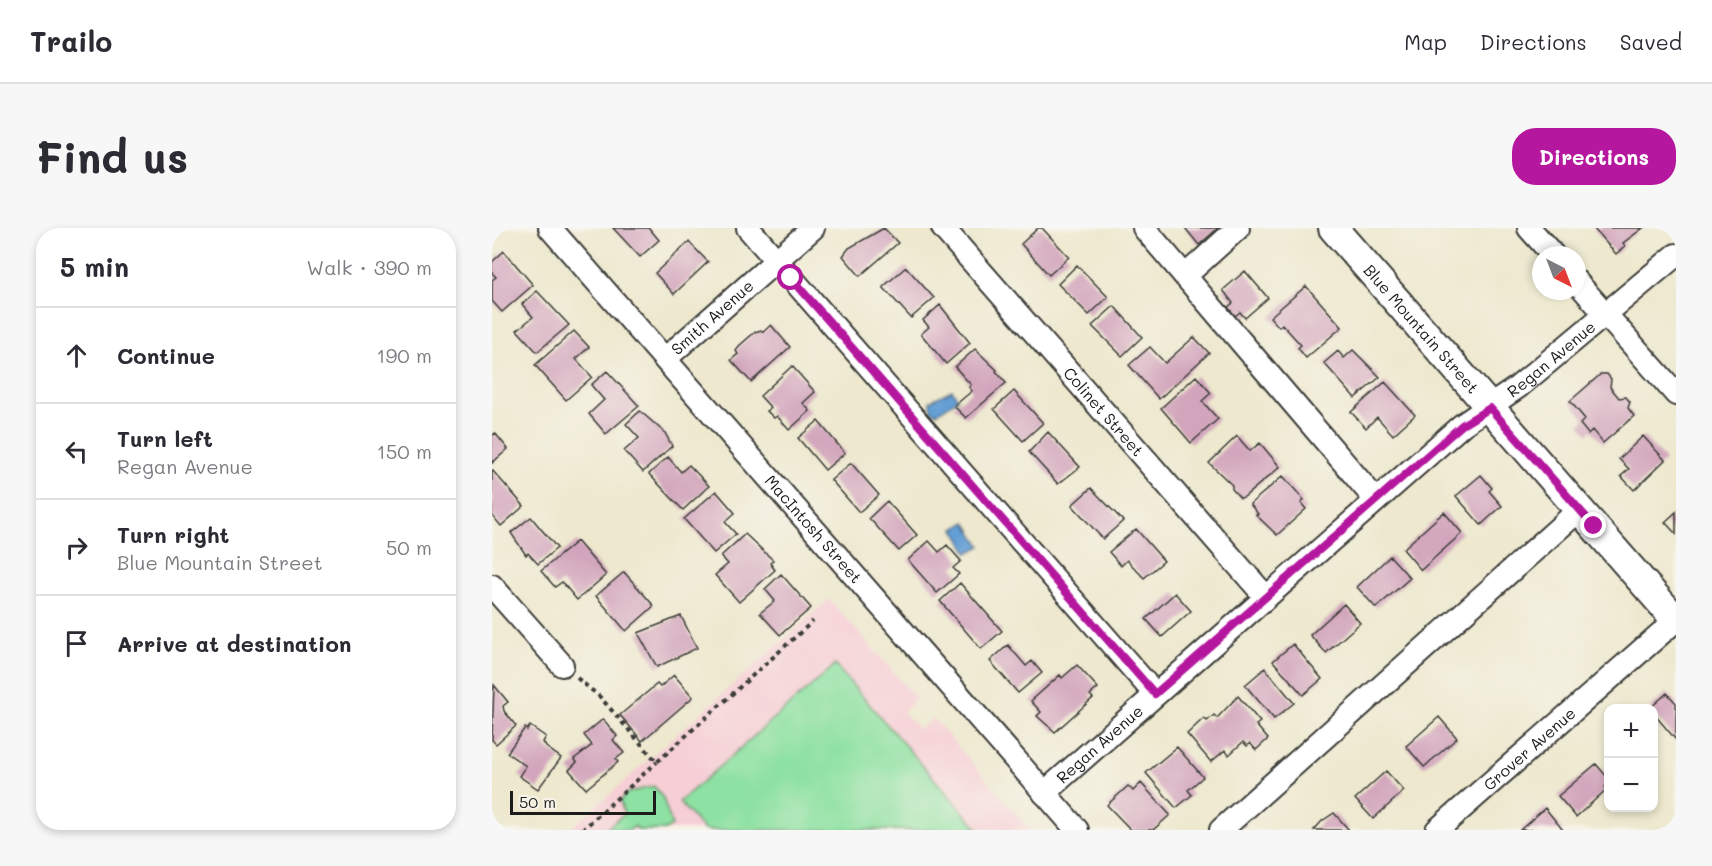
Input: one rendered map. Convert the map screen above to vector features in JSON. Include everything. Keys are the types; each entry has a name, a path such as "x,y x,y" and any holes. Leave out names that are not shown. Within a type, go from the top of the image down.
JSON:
{"main road":[{"name":"Blue Mountain Street","path":"1333,228 1676,620"}],"street":[{"name":"MacIntosh Street","path":"550,228 1077,830"},
{"path":"748,228 1155,694"},
{"name":"Smith Avenue","path":"665,359 813,228"},
{"name":"Colinet Street","path":"943,228 1265,596"},
{"path":"1144,228 1375,499"},
{"path":"1185,276 1238,228"},
{"path":"1529,228 1545,246"},
{"name":"Regan Avenue","path":"1044,793 1375,499 1462,425 1518,387 1676,255"},
{"path":"1586,292 1676,394"},
{"path":"1221,830 1579,510"},
{"path":"492,586 562,665"},
{"name":"Grover Avenue","path":"1437,830 1676,620"}],"path":[{"path":"582,830 813,621"},
{"path":"562,665 600,697 657,762"}],"shaded area":[{"path":"829,599 917,699 903,712 919,729 933,718 1031,830 569,830"}],"green space":[{"path":"835,665 979,830 704,830 679,802"},
{"path":"654,786 663,798 672,826 665,830 638,830 635,826 630,830 605,830 624,814 620,801 627,793"}],"water":[{"path":"952,390 958,399 937,413 931,411 930,401"},
{"path":"966,522 981,546 968,553 954,529"}],"building":[{"path":"613,228 649,228 659,240 640,257"},
{"path":"884,228 898,243 860,276 843,256 849,248"},
{"path":"1038,228 1042,228 1069,257 1049,275 1021,244"},
{"path":"1185,228 1218,228 1199,245"},
{"path":"1593,228 1643,228 1623,243 1625,246 1616,254"},
{"path":"689,242 708,262 674,294 655,273"},
{"path":"504,251 533,285 502,312 492,301 492,280 496,277 492,273 492,262"},
{"path":"1077,265 1108,297 1089,315 1058,284"},
{"path":"906,267 934,298 911,318 883,287"},
{"path":"1245,271 1268,298 1245,318 1240,312 1235,316 1228,307 1233,303 1223,290"},
{"path":"1306,286 1342,327 1306,358 1298,348 1301,345 1282,324 1279,327 1270,317"},
{"path":"537,291 569,325 537,352 517,330 533,317 522,304"},
{"path":"940,305 970,343 946,364 921,334 929,327 923,320"},
{"path":"1114,306 1142,337 1122,356 1092,326"},
{"path":"771,325 790,347 751,382 731,360 738,354 736,351 739,346 755,332 761,330 763,332"},
{"path":"574,331 589,347 576,359 592,377 566,400 535,365"},
{"path":"1194,337 1209,353 1159,399 1129,365 1150,347 1165,363"},
{"path":"975,349 997,370 1006,383 966,418 954,406 972,391 969,387 971,385 955,367"},
{"path":"1353,350 1380,377 1355,398 1324,363 1338,351 1344,358"},
{"path":"792,366 815,392 803,403 810,411 789,430 777,416 774,418 767,411 771,408 760,396"},
{"path":"607,371 639,406 606,434 589,414 604,400 591,385"},
{"path":"1601,374 1607,374 1611,379 1610,387 1619,398 1626,397 1630,402 1628,408 1634,416 1603,443 1592,430 1588,434 1580,424 1585,419 1570,401"},
{"path":"1196,376 1211,393 1202,401 1218,419 1191,443 1161,408"},
{"path":"1385,382 1415,415 1393,435 1377,417 1366,428 1351,412"},
{"path":"1014,391 1043,423 1023,441 994,409"},
{"path":"640,411 665,433 672,446 643,472 624,451 639,438 626,424"},
{"path":"818,421 845,453 825,470 798,438"},
{"path":"1048,432 1080,467 1058,484 1029,452"},
{"path":"495,433 508,449 492,463 492,436"},
{"path":"1237,436 1250,451 1260,443 1280,467 1240,498 1232,489 1232,485 1209,463"},
{"path":"1643,436 1665,460 1634,490 1621,476 1629,469 1619,459"},
{"path":"668,457 681,472 689,465 709,486 683,510 649,474"},
{"path":"851,463 879,495 859,512 831,480"},
{"path":"492,470 524,506 501,526 492,515"},
{"path":"1481,475 1492,488 1489,491 1502,506 1481,525 1456,496"},
{"path":"1283,476 1304,500 1301,503 1306,509 1277,535 1256,515 1258,514 1250,504"},
{"path":"1091,488 1123,521 1103,539 1072,505"},
{"path":"716,491 735,513 725,522 736,534 714,553 684,519"},
{"path":"887,501 917,535 899,551 869,518"},
{"path":"1444,512 1462,533 1421,570 1403,549"},
{"path":"1676,512 1676,534 1665,522"},
{"path":"531,517 557,548 538,564 528,553 526,555 511,533"},
{"path":"1136,529 1164,561 1144,578 1127,560 1121,566 1109,552"},
{"path":"745,534 773,560 770,563 775,570 739,602 715,575 728,564 721,556"},
{"path":"577,541 606,575 577,600 562,582 555,587 541,571"},
{"path":"929,541 939,552 947,545 961,561 953,568 959,574 937,593 908,560"},
{"path":"1390,556 1410,578 1376,608 1357,587"},
{"path":"624,572 654,606 626,631 596,596"},
{"path":"781,574 811,608 780,635 760,613 775,601 765,589"},
{"path":"960,583 1002,631 981,649 940,601"},
{"path":"1175,593 1191,611 1162,637 1146,619"},
{"path":"1344,604 1360,623 1326,653 1310,635"},
{"path":"681,616 697,648 657,667 638,633"},
{"path":"1293,644 1322,679 1303,695 1273,661"},
{"path":"1008,645 1026,666 1032,661 1042,673 1018,693 990,661"},
{"path":"1077,665 1098,688 1090,695 1093,698 1055,732 1037,716 1041,712 1031,701 1060,675 1062,678"},
{"path":"1265,668 1294,703 1274,719 1245,685"},
{"path":"674,675 693,697 642,741 620,715 657,684 660,687"},
{"path":"494,685 508,702 503,706 504,711 516,726 496,744 492,740"},
{"path":"1667,693 1676,703 1676,740 1658,719 1658,704 1655,704"},
{"path":"1238,696 1260,722 1256,725 1268,739 1256,750 1250,743 1247,746 1243,742 1229,755 1225,750 1211,762 1187,734 1204,718 1207,721 1214,715 1217,718"},
{"path":"1439,717 1457,738 1424,767 1406,746"},
{"path":"603,719 617,736 613,740 624,753 616,759 618,762 586,789 569,770 577,762 574,759 592,745 584,735"},
{"path":"530,726 546,737 543,742 546,747 561,758 538,789 519,776 526,766 507,753 525,728 527,730"},
{"path":"1177,747 1203,777 1188,790 1192,795 1176,808 1146,773"},
{"path":"1596,764 1604,773 1604,792 1576,817 1558,796"},
{"path":"1386,771 1404,791 1373,819 1355,799"},
{"path":"1141,783 1170,815 1153,830 1131,830 1107,805 1128,786 1133,791"},
{"path":"1545,808 1563,830 1520,830"},
{"path":"1334,813 1349,830 1314,830 1322,821"}],"route":[{"path":"791,278 1155,694 1375,499 1462,425 1490,408 1594,526"}]}
